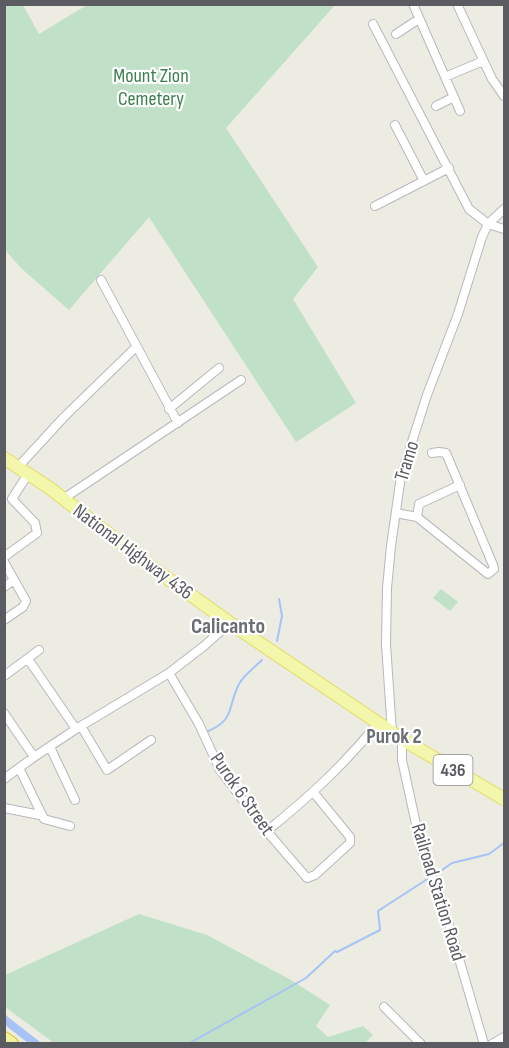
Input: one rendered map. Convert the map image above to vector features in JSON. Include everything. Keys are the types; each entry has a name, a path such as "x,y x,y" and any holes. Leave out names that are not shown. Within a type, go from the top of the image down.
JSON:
{"highway":[{"path":"4,1038 11,1044"}],"main road":[{"name":"National Highway 436","path":"4,458 230,623 397,736 504,799"}],"street":[{"path":"413,4 460,111"},
{"path":"457,4 483,61 504,96"},
{"path":"396,34 419,19"},
{"path":"373,24 469,209 488,224 504,229"},
{"path":"445,77 483,61"},
{"path":"436,106 454,98"},
{"path":"395,126 424,181"},
{"path":"375,206 448,168"},
{"name":"Tramo","path":"397,736 386,644 388,571 401,476 426,395 458,314 479,244 488,224 504,209"},
{"path":"101,280 178,423"},
{"path":"4,557 37,533 35,524 12,498 23,470 64,417 136,347"},
{"path":"169,409 219,368"},
{"path":"63,499 241,380"},
{"path":"396,513 417,517 486,573 494,569 446,453 432,453"},
{"path":"417,517 419,504 460,485"},
{"path":"4,562 25,603 4,620"},
{"path":"4,587 14,580"},
{"path":"4,779 78,728 169,673 230,623"},
{"path":"4,676 39,650"},
{"path":"28,659 107,770 151,740"},
{"name":"Purok 6 Street","path":"169,673 199,724 215,762 267,831 307,878 315,875 351,843 350,837 314,793"},
{"path":"4,713 34,757"},
{"path":"267,831 314,793 356,751 378,723"},
{"name":"Railroad Station Road","path":"397,736 421,848 450,928 484,1044"},
{"path":"51,747 75,800"},
{"path":"19,768 40,815 44,819 70,826"},
{"path":"4,808 40,815"},
{"path":"384,1007 421,1044"},
{"path":"492,1044 504,1037"}],"green space":[{"name":"Mount Zion Cemetery","path":"5,4 23,5 39,34 87,5 335,5 226,128 318,267 293,299 356,403 296,442 149,217 69,310 22,269 5,250"},
{"path":"441,589 458,602 450,611 433,598"},
{"path":"139,914 207,935 291,980 330,1005 316,1026 328,1037 363,1026 373,1035 364,1044 54,1043 5,1007 5,975"}],"waterway":[{"path":"277,641 282,616 279,599"},
{"path":"206,732 222,723 226,718 239,684 262,660"},
{"path":"435,875 452,863 489,854 504,843"},
{"path":"188,1044 306,978 335,951 380,930 378,911 429,878"},
{"path":"4,1019 36,1044"}],"district":[{"name":"Calicanto","path":"228,626"},
{"name":"Purok 2","path":"394,736"}]}
